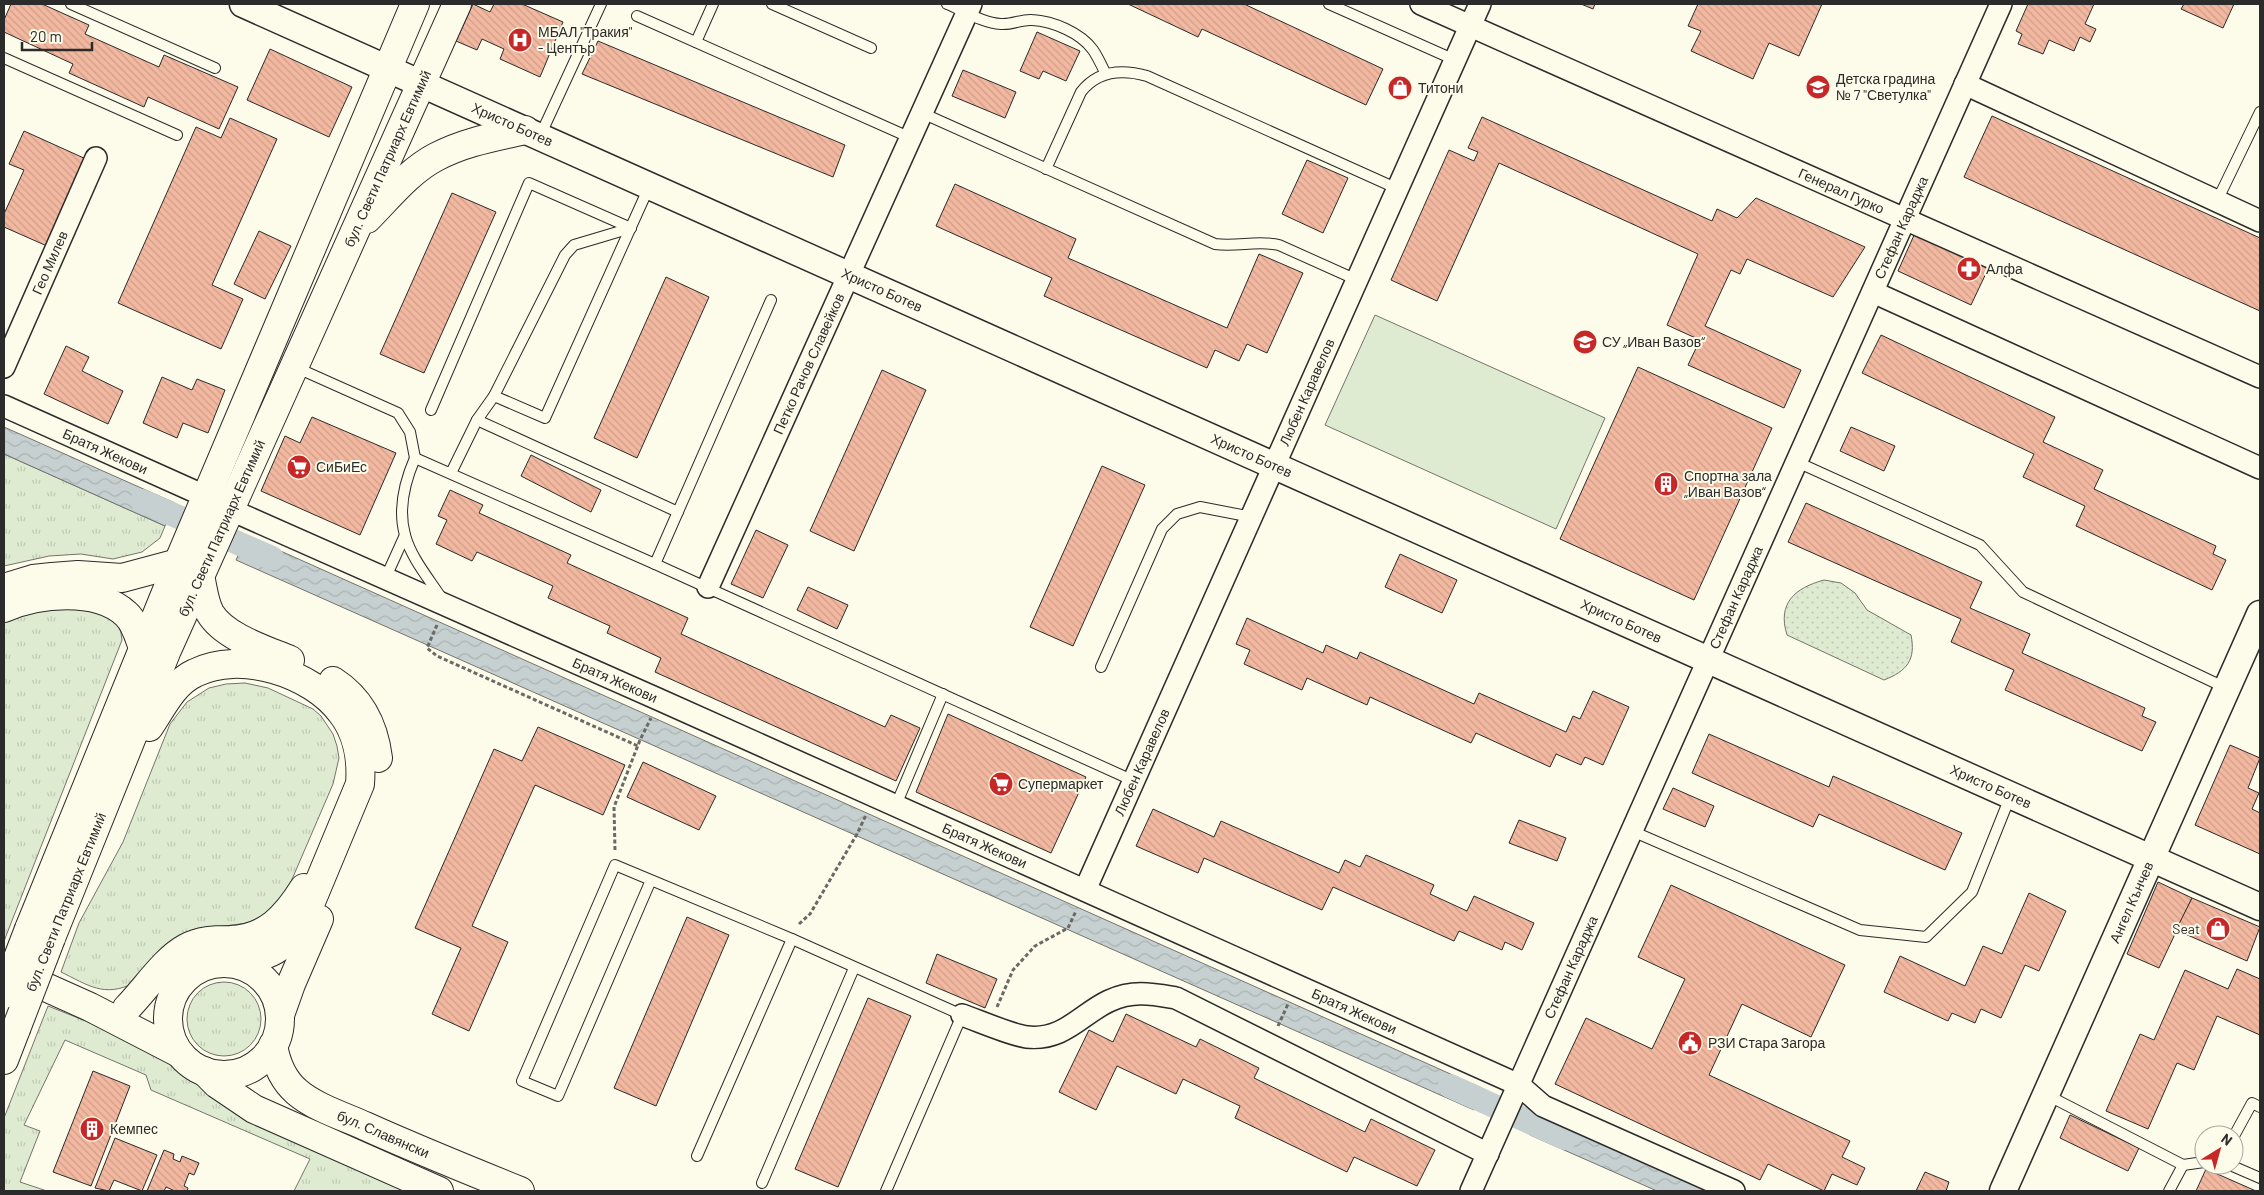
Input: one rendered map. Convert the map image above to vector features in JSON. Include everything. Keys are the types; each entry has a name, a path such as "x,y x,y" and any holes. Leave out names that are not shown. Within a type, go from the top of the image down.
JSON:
{"main road":[{"name":"бул. Свети Патриарх Евтимий","path":"4,1060 16,1029 40,934 143,648 192,563 214,514 387,68 415,4"},
{"name":"бул. Свети Патриарх Евтимий","path":"214,514 295,367 420,83 457,4"},
{"path":"355,230 403,183 434,157 476,141 532,133"},
{"name":"бул. Свети Патриарх Евтимий","path":"4,994 40,934 114,781 167,650 192,563"},
{"path":"4,588 33,579 52,577 78,575 122,578 192,563 210,613 219,624 230,633 336,683 360,706 368,720 376,746 378,774 371,799 291,984 273,1045 265,1057 247,1070 225,1075 204,1071"},
{"path":"4,608 50,596 100,599 115,605 128,615 143,648"},
{"path":"114,781 168,698 184,680 195,673 216,666 248,664 272,669 318,690 332,700 342,713 356,742 361,772 360,784 308,912 290,939 267,955 206,966 189,975 182,982 172,998 168,1016 171,1036 180,1053"},
{"path":"127,1008 168,962 185,948 205,940 232,940 260,934 278,922 296,900 350,811"},
{"path":"225,963 242,966 264,980 273,993 280,1016"},
{"path":"4,969 90,1007 180,1053 229,1093 254,1109 439,1191"},
{"path":"90,1007 127,1008 150,1001 182,982"},
{"name":"бул. Славянски","path":"273,1045 283,1075 292,1087 304,1097 417,1149 520,1191"}],"street":[{"name":"Христо Ботев","path":"243,4 2260,907"},
{"name":"Генерал Гурко","path":"1421,4 2260,377"},
{"name":"Любен Каравелов","path":"1082,898 1480,4"},
{"name":"Стефан Караджа","path":"1471,1191 2001,4"},
{"name":"Петко Рачов Славейков","path":"708,587 969,8"},
{"path":"1965,84 2260,221"},
{"name":"Гео Милев","path":"4,368 96,158"},
{"path":"1873,292 2260,468"},
{"name":"Братя Жекови","path":"4,406 214,514 386,577 442,612 896,805 1082,898 1516,1091 1543,1106 1734,1191"},
{"name":"Ангел Кънчев","path":"2003,1191 2260,614"},
{"path":"962,1015 1027,1037 1048,1035 1069,1028 1109,1001 1142,992 1176,998 1488,1154"}],"lane":[{"path":"71,4 215,68"},
{"path":"532,133 601,4"},
{"path":"696,42 713,4"},
{"path":"772,4 870,48"},
{"path":"947,4 969,8 988,21 1003,24 1030,20 1045,22 1066,29 1084,40 1094,50 1106,74"},
{"path":"1328,4 1455,60"},
{"path":"637,16 911,138"},
{"path":"4,58 177,135"},
{"path":"1046,169 1081,92 1093,80 1106,74 1116,71 1129,71 1147,76 1398,189"},
{"path":"2217,202 2260,112"},
{"path":"922,113 1215,244 1228,246 1268,242 1279,245 1357,280"},
{"path":"431,410 529,183 631,228"},
{"path":"494,396 545,418 650,186"},
{"path":"451,473 477,420 494,396 565,254 574,245 631,228"},
{"path":"655,564 771,300"},
{"path":"295,367 398,413 410,432 415,458 407,477 404,493 403,519 405,535 442,612"},
{"path":"477,420 678,512"},
{"path":"415,458 708,587 1134,781"},
{"path":"1797,462 1980,545 2023,592 2227,688"},
{"path":"1101,667 1162,530 1177,514 1200,507 1252,516"},
{"path":"386,577 405,535"},
{"path":"896,805 944,694"},
{"path":"1632,831 1860,930 1926,937 1972,892 2011,796"},
{"path":"651,880 558,1096 522,1081 615,865 651,880 789,938 962,1015 886,1191"},
{"path":"697,1156 789,938"},
{"path":"762,1183 854,968"},
{"path":"2046,1094 2183,1165 2194,1163"},
{"path":"2240,1125 2252,1103 2260,1106"},
{"path":"2170,1191 2183,1165"},
{"path":"2244,1171 2260,1178"}],"path":[{"path":"442,612 427,648 437,656 638,746"},
{"path":"615,865 614,807 640,740 651,718"},
{"path":"789,938 810,914 857,834 867,812"},
{"path":"989,1024 1013,970 1035,946 1068,928 1082,898"},
{"path":"1279,1024 1289,1002"}],"green space":[{"path":"1375,315 1605,418 1556,529 1325,425"},
{"path":"4,454 165,526 160,538 142,552 113,559 81,554 49,556 4,566"},
{"path":"1824,580 1841,583 1855,593 1867,610 1911,635 1911,658 1899,673 1884,680 1787,635 1784,614 1791,598 1805,587"},
{"path":"73,608 98,610 120,626 122,640 4,941 4,622 42,610"},
{"path":"245,683 268,688 313,709 321,716 333,734 337,746 339,758 333,784 287,891 269,913 255,922 202,929 134,983 123,987 105,990 96,988 61,972 79,923 123,842 170,724 187,702 209,688 226,684"},
{"path":"224,982 238,985 250,993 258,1005 261,1019 258,1033 250,1045 238,1053 224,1056 210,1053 198,1045 190,1033 187,1019 190,1005 198,993 210,985"},
{"path":"48,1006 121,1035 165,1057 180,1073 200,1085 245,1119 405,1191 294,1191 310,1159 151,1090 146,1075 65,1040 24,1125 40,1131 20,1182 47,1191 4,1191 4,1118"}],"water":[{"path":"4,427 175,503 165,526 4,454"},
{"path":"247,536 1484,1089 1474,1110 236,560"},
{"path":"1539,1115 1712,1191 1657,1191 1530,1135"}],"building":[{"path":"11,4 42,4 89,25 85,34 159,67 164,55 238,87 219,129 148,97 144,107 69,73 73,64 4,32 4,20"},
{"name":"МБАЛ \"Тракия\" - Център","path":"473,4 490,12 494,4 522,4 563,22 540,77 500,59 504,49 482,39 477,50 456,41"},
{"path":"1128,4 1244,4 1383,69 1366,105 1202,29 1198,37"},
{"path":"1581,4 1595,4 1593,9"},
{"path":"1698,4 1822,4 1799,56 1769,43 1753,79 1691,51 1701,31 1688,26"},
{"path":"2028,4 2094,4 2085,24 2096,29 2090,42 2080,37 2074,51 2049,40 2043,54 2018,44 2022,34 2016,31"},
{"path":"2184,4 2234,4 2223,28 2181,9"},
{"path":"1037,32 1080,51 1066,81 1043,71 1039,79 1020,71"},
{"path":"598,41 845,145 833,177 582,74"},
{"path":"270,49 352,87 329,137 247,100"},
{"path":"963,70 1016,92 1005,118 952,96"},
{"path":"1992,116 2260,238 2260,311 1964,177"},
{"path":"1482,117 1712,221 1717,209 1737,218 1756,198 1865,247 1833,297 1747,259 1740,274 1731,270 1705,326 1801,370 1784,408 1688,365 1700,340 1667,325 1698,254 1499,163 1437,301 1391,280 1449,150 1474,161 1478,152 1468,148"},
{"path":"230,118 277,139 212,285 243,299 221,349 118,303 196,127 221,138"},
{"path":"24,131 86,159 47,246 4,227 4,214 24,170 9,164"},
{"path":"1307,160 1348,178 1323,233 1282,214"},
{"path":"955,184 1076,239 1068,258 1227,328 1259,254 1303,273 1267,353 1247,344 1239,361 1215,350 1207,368 1044,296 1052,278 936,226"},
{"path":"452,193 496,212 424,373 380,354"},
{"path":"259,231 291,246 265,299 234,284"},
{"path":"1915,233 1989,267 1971,305 1898,271"},
{"path":"666,277 709,297 637,458 594,438"},
{"path":"1881,335 2055,417 2043,442 2103,470 2094,489 2216,546 2213,554 2226,560 2212,590 2076,526 2085,506 2023,477 2034,454 1862,373"},
{"path":"66,346 89,357 82,371 123,391 108,424 44,394"},
{"name":"Спортна зала „Иван Вазов“","path":"1638,367 1772,428 1694,600 1560,539"},
{"path":"882,370 926,390 854,551 810,531"},
{"path":"162,377 192,390 197,379 225,390 208,433 183,423 177,438 143,423"},
{"path":"312,417 396,453 360,535 261,491 285,436 300,443"},
{"path":"1851,427 1895,446 1884,471 1840,451"},
{"path":"531,455 601,490 591,512 521,476"},
{"path":"1102,466 1145,485 1073,646 1030,627"},
{"path":"450,490 483,505 479,513 571,555 567,563 688,618 681,634 885,727 891,715 920,728 896,781 655,672 661,658 607,633 610,626 548,598 553,586 477,552 472,561 436,544 447,520 438,516"},
{"path":"1806,503 1982,582 1970,608 2030,634 2022,653 2145,708 2142,716 2156,722 2142,751 2005,690 2014,670 1951,642 1961,619 1788,542"},
{"path":"756,530 788,545 763,598 731,584"},
{"path":"1400,554 1457,580 1442,613 1385,587"},
{"path":"808,587 848,605 837,629 797,610"},
{"path":"1247,618 1323,653 1326,645 1357,659 1360,652 1474,704 1479,693 1566,732 1573,716 1580,719 1593,691 1629,707 1603,765 1585,757 1581,765 1556,754 1550,767 1476,733 1471,743 1370,697 1367,705 1307,678 1302,690 1244,664 1250,650 1236,644"},
{"name":"Супермаркет","path":"948,714 1086,777 1051,853 916,792"},
{"path":"538,727 625,765 603,815 535,785 472,926 508,942 469,1031 432,1014 461,948 415,928 494,749 522,761"},
{"path":"1709,734 1829,787 1833,776 1962,833 1945,870 1819,814 1813,827 1692,773"},
{"path":"2230,745 2260,758 2248,788 2259,793 2252,809 2260,813 2260,854 2195,825"},
{"path":"643,762 716,796 699,830 627,797"},
{"path":"1673,788 1714,806 1705,827 1663,809"},
{"path":"1153,809 1214,837 1221,821 1339,873 1345,860 1360,867 1366,855 1434,885 1430,894 1467,911 1474,896 1534,923 1522,950 1505,942 1502,950 1459,931 1454,941 1333,887 1322,910 1204,858 1198,873 1136,846"},
{"path":"1519,820 1566,838 1557,861 1509,843"},
{"path":"2158,882 2192,898 2159,968 2127,954"},
{"name":"РЗИ Стара Загора","path":"1671,885 1845,965 1811,1037 1742,1004 1709,1075 1850,1141 1842,1157 1865,1168 1857,1185 1832,1174 1824,1191 1768,1164 1760,1180 1555,1084 1586,1018 1652,1049 1685,979 1638,957"},
{"path":"2029,893 2066,911 2039,971 2025,965 2001,1018 1981,1009 1975,1023 1952,1013 1948,1021 1884,992 1900,956 1965,986 1983,946 2002,954"},
{"name":"Seat","path":"2192,898 2260,927 2247,961 2176,930"},
{"path":"687,917 729,935 656,1106 614,1088"},
{"path":"937,954 997,979 985,1008 926,983"},
{"path":"2237,969 2260,979 2260,1035 2217,1016 2194,1070 2177,1063 2148,1129 2106,1111 2140,1034 2154,1040 2185,970 2228,989"},
{"path":"868,998 911,1016 838,1187 795,1169"},
{"path":"1126,1014 1196,1047 1200,1039 1259,1068 1254,1078 1365,1132 1371,1119 1435,1150 1417,1186 1354,1157 1347,1172 1235,1118 1240,1106 1183,1079 1176,1094 1117,1066 1096,1110 1059,1092 1089,1030 1113,1042"},
{"name":"Кемпес","path":"93,1071 130,1086 91,1186 53,1172"},
{"path":"2070,1115 2139,1148 2128,1171 2060,1138"},
{"path":"115,1138 157,1155 142,1191 114,1180 109,1191 95,1188"},
{"path":"164,1150 174,1154 173,1159 180,1162 182,1156 199,1163 194,1175 189,1173 184,1186 188,1188 187,1191 175,1191 166,1187 164,1191 147,1191"},
{"path":"1925,1172 1949,1182 1946,1191 1916,1191"},
{"path":"2203,1175 2220,1175 2256,1191 2196,1191"}],"waterway":[{"path":"142,501 272,558"},
{"path":"1450,1086 1565,1138"}],"place":[{"name":"МБАЛ \"Тракия\" - Център","path":"520,40"},
{"name":"Детска градина № 7 \"Светулка\"","path":"1818,87"},
{"name":"Титони","path":"1400,88"},
{"name":"Алфа","path":"1969,269"},
{"name":"СУ „Иван Вазов“","path":"1585,342"},
{"name":"СиБиЕс","path":"299,467"},
{"name":"Спортна зала „Иван Вазов“","path":"1666,484"},
{"name":"Супермаркет","path":"1001,784"},
{"name":"Seat","path":"2218,929"},
{"name":"РЗИ Стара Загора","path":"1690,1043"},
{"name":"Кемпес","path":"92,1129"}]}
